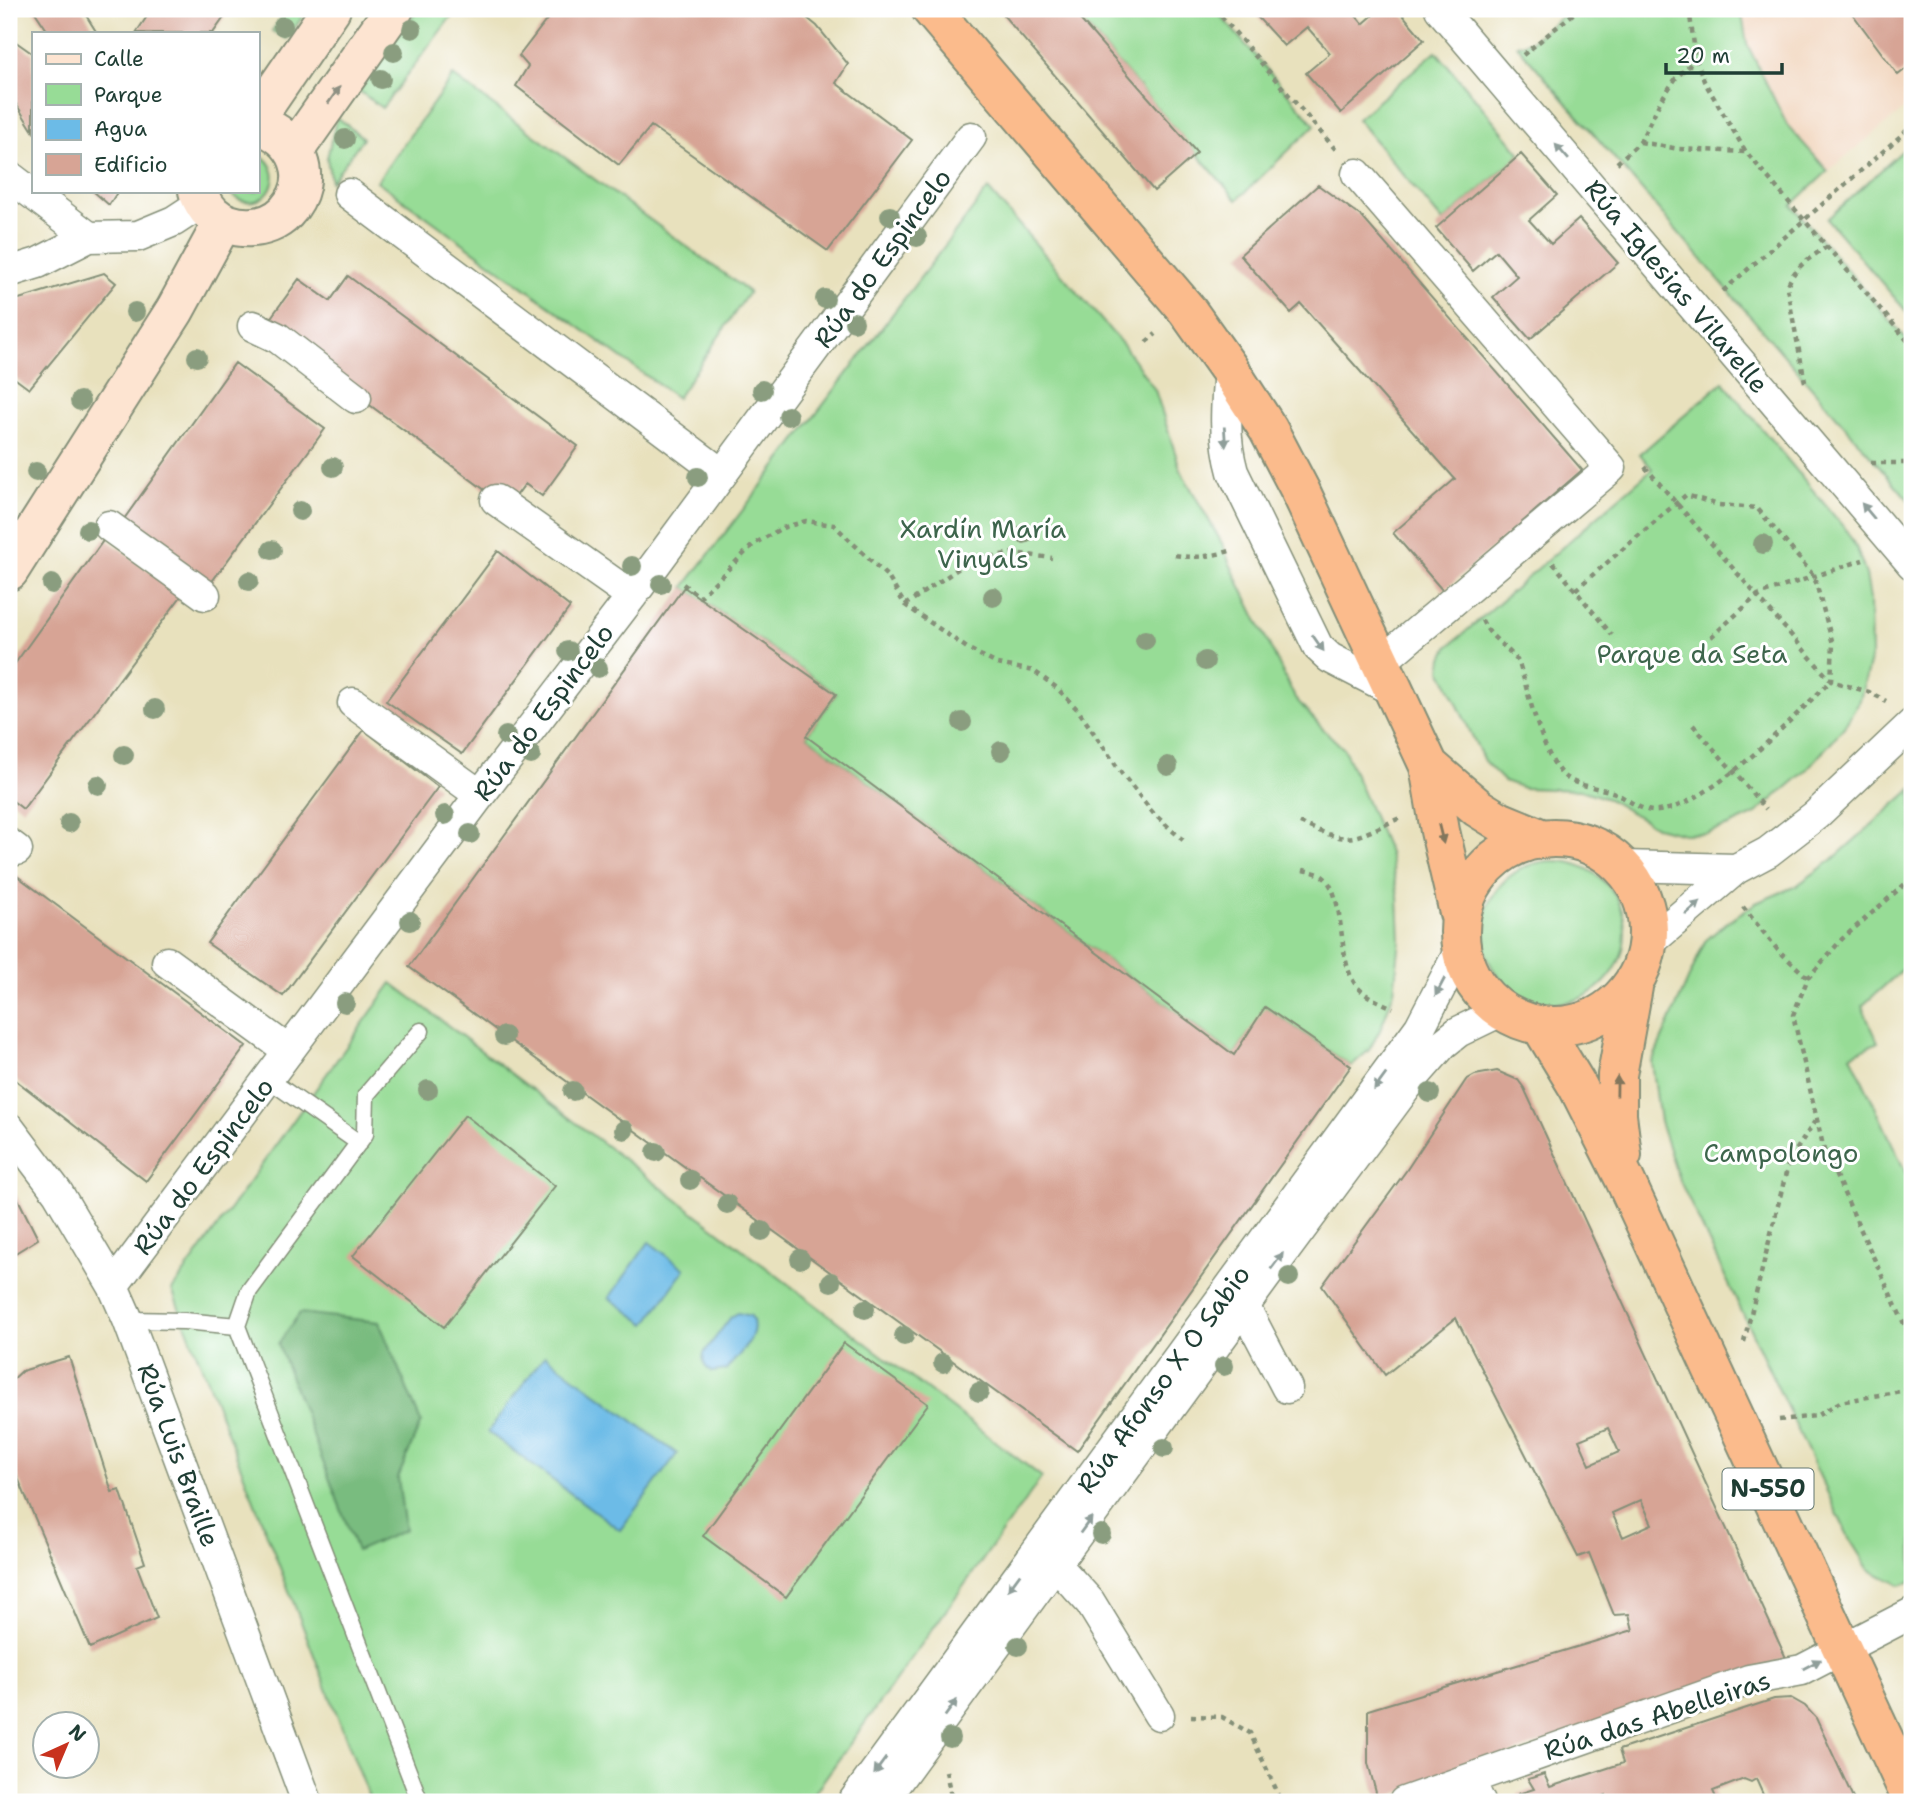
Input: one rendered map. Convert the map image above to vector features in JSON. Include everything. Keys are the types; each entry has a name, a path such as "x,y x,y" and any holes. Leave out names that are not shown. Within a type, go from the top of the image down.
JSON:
{"highway":[{"path":"931,9 1187,310 1230,369 1268,429 1300,490 1429,766 1468,971 1482,993 1501,1011 1541,1026 1581,1023 1610,1009 1633,987 1644,965 1648,944 1648,915 1640,890 1623,866 1601,850 1571,838 1538,837 1499,821 1478,808 1429,766"},
{"path":"1460,930 1470,886 1489,864 1510,849 1538,837"},
{"name":"N-550","path":"1624,1178 1617,1115 1617,1075 1633,987"},
{"name":"N-550","path":"1541,1026 1578,1087 1624,1178 1912,1800"}],"street":[{"path":"259,114 331,9"},
{"path":"294,150 394,9"},
{"name":"Rúa Iglesias Vilarelle","path":"1440,9 1912,564"},
{"path":"208,205 237,227 254,228 285,214 294,200 300,184 300,167 294,150 284,137 259,125"},
{"name":"Rúa do Espincelo","path":"113,1286 632,596 971,137"},
{"path":"1230,369 1224,425 1226,450 1233,472 1318,647 1331,658 1388,677 1611,468 1357,174"},
{"path":"9,176 89,237"},
{"path":"349,194 722,474"},
{"path":"9,272 38,263 89,237 138,236 208,205"},
{"path":"9,571 175,310 208,205"},
{"path":"253,326 278,338 356,398"},
{"path":"496,500 632,596"},
{"path":"109,526 205,595"},
{"path":"353,703 480,795"},
{"path":"1648,944 1736,869 1768,852 1805,823 1912,724"},
{"path":"1623,866 1736,869"},
{"name":"Rúa Afonso X O Sabio","path":"882,1802 1048,1556 1420,1027 1460,930"},
{"path":"167,962 289,1051"},
{"name":"Rúa Afonso X O Sabio","path":"853,1802 1244,1306 1414,1077 1443,1044 1474,1022 1501,1011"},
{"name":"Rúa Luis Braille","path":"9,1128 58,1193 113,1286 307,1802"},
{"path":"1244,1306 1287,1388"},
{"path":"1048,1556 1090,1602 1158,1715"},
{"name":"Rúa das Abelleiras","path":"1404,1802 1475,1791 1749,1680 1802,1670 1912,1613"}],"lane":[{"path":"420,1802 237,1326 249,1291 365,1135 366,1095 421,1031"},
{"path":"268,1079 359,1143"},
{"path":"128,1320 237,1326"}],"path":[{"path":"1215,9 1357,174"},
{"path":"1519,58 1579,9"},
{"path":"1689,9 1696,59 1709,90 1746,152 1912,346"},
{"path":"1612,167 1640,142 1661,100 1676,78 1696,59"},
{"path":"1721,294 1912,126"},
{"path":"1640,142 1679,149 1746,152"},
{"path":"1807,393 1787,288 1791,275 1799,266 1828,246"},
{"path":"1146,342 1159,332"},
{"path":"1638,459 1831,681 1869,692 1886,701"},
{"path":"1867,463 1912,463"},
{"path":"1478,613 1486,629 1513,653 1519,663 1546,748 1565,777 1620,795 1647,810 1658,811 1713,787 1734,771 1831,681 1833,644 1814,576 1757,508 1719,505 1686,495 1575,590"},
{"path":"657,562 700,597 754,544 782,528 806,521 834,525 888,577 905,604 967,649 997,664 1034,671 1057,688 1078,710 1122,774 1154,814 1183,840"},
{"path":"1175,555 1191,558 1212,556 1240,548"},
{"path":"905,604 971,560 1013,553 1052,558"},
{"path":"1546,554 1612,635"},
{"path":"1711,637 1758,594 1867,559"},
{"path":"1693,726 1768,811"},
{"path":"1300,823 1332,837 1347,839 1361,837 1396,819"},
{"path":"1303,870 1319,874 1335,893 1343,954 1356,986 1367,996 1400,1013"},
{"path":"1912,878 1842,939 1808,978 1793,1015 1824,1150 1912,1341"},
{"path":"1740,903 1777,949 1808,978"},
{"path":"1744,1342 1789,1161 1816,1120"},
{"path":"1782,1419 1817,1416 1840,1402 1912,1389"},
{"path":"1158,1715 1222,1717 1250,1734 1282,1802"},
{"path":"945,1767 952,1802"}],"shaded area":[{"path":"1741,9 1912,9 1912,103 1828,171 1787,125 1747,44"}],"green space":[{"path":"287,9 308,9 287,39 272,31"},
{"path":"419,9 457,9 382,108 359,91 403,27"},
{"path":"1071,9 1215,9 1315,125 1237,200"},
{"path":"1571,9 1741,9 1747,44 1787,125 1828,171 1792,205 1912,346 1912,504 1517,45 1531,41"},
{"path":"1436,51 1521,154 1443,222 1357,119"},
{"path":"453,76 749,292 677,398 377,181"},
{"path":"337,117 363,138 331,182 327,158"},
{"path":"1912,142 1912,318 1827,219"},
{"path":"259,155 268,162 273,172 273,183 261,199 251,202 239,199 229,192 259,192"},
{"name":"Xardín María Vinyals","path":"988,189 1124,346 1155,390 1181,471 1224,547 1295,698 1344,749 1389,853 1398,896 1400,940 1394,991 1381,1028 1369,1050 1351,1066 1266,1008 1234,1055 806,736 836,694 684,587"},
{"name":"Parque da Seta","path":"1723,382 1846,530 1857,549 1866,575 1870,599 1871,656 1860,700 1844,727 1807,770 1754,815 1706,833 1684,834 1656,827 1608,799 1581,790 1523,788 1504,781 1484,761 1441,669 1448,647 1652,469 1640,454"},
{"name":"Campolongo","path":"1912,789 1912,961 1862,1006 1878,1042 1851,1055 1912,1186 1912,1581 1900,1585 1869,1570 1849,1538 1678,1177 1660,1122 1652,1062 1705,941 1756,903 1796,886 1832,860"},
{"path":"1554,861 1581,866 1604,882 1620,905 1625,932 1620,959 1604,982 1581,998 1554,1003 1527,998 1504,982 1488,959 1483,932 1488,905 1504,882 1527,866"},
{"path":"392,983 1042,1477 808,1802 371,1802 172,1290"},
{"path":"300,1313 379,1322 421,1422 398,1478 405,1530 357,1551 278,1344"}],"water":[{"path":"649,1242 685,1269 646,1324 609,1298"},
{"path":"738,1313 751,1316 754,1323 751,1337 726,1370 712,1372 704,1364 704,1353 731,1317"},
{"path":"545,1355 677,1454 620,1530 488,1432"}],"building":[{"path":"33,9 82,9 96,32 48,32"},
{"path":"152,9 230,9 214,32 137,32"},
{"path":"555,9 796,9 817,26 848,64 836,83 912,140 828,251 651,126 619,165 516,86 528,66 519,56"},
{"path":"998,9 1071,9 1197,153 1154,191"},
{"path":"1250,9 1350,9 1363,24 1380,9 1398,9 1424,40 1341,113 1306,73 1330,53 1307,27 1284,46"},
{"path":"1849,9 1912,9 1912,64 1898,75"},
{"path":"9,37 32,53 32,129 13,99 9,105"},
{"path":"1521,154 1557,195 1529,220 1551,244 1579,219 1618,263 1530,339 1493,297 1517,276 1496,251 1473,271 1436,228"},
{"path":"1318,185 1362,217 1582,470 1443,591 1393,533 1455,479 1301,304 1291,313 1240,255"},
{"path":"94,192 117,192 109,205"},
{"path":"104,273 116,283 29,389 9,374 9,302"},
{"path":"348,276 578,446 542,496 525,484 508,507 264,327 299,279 330,301"},
{"path":"235,363 325,429 210,584 124,519"},
{"path":"105,538 182,595 23,809 9,798 9,672"},
{"path":"498,551 570,607 462,754 386,701"},
{"path":"684,587 836,694 806,736 1234,1055 1265,1007 1351,1066 1077,1451 409,967"},
{"path":"364,730 438,787 283,996 207,943"},
{"path":"9,870 246,1046 146,1181 9,1075"},
{"path":"1497,1071 1518,1080 1524,1088 1786,1658 1378,1800 1368,1763 1368,1710 1633,1630 1629,1614 1614,1615 1589,1553 1578,1557 1456,1318 1385,1375 1322,1286 1406,1171 1466,1080 1475,1075","holes":["1608,1428 1619,1452 1590,1465 1579,1440","1641,1500 1652,1524 1623,1537 1612,1513"]},
{"path":"465,1115 555,1186 444,1327 353,1256"},
{"path":"11,1185 38,1239 9,1257 9,1187"},
{"path":"844,1343 928,1404 786,1597 703,1536"},
{"path":"69,1357 112,1492 120,1490 145,1563 137,1566 157,1618 90,1648 9,1457 9,1383 22,1371"},
{"path":"1791,1698 1805,1706 1816,1718 1855,1802 1760,1802 1765,1799 1756,1779 1751,1782 1744,1779 1713,1791 1718,1802 1609,1802 1606,1795 1592,1802 1520,1802 1518,1794 1534,1789 1528,1779 1544,1774 1550,1787 1623,1763 1619,1750 1774,1699"}]}
